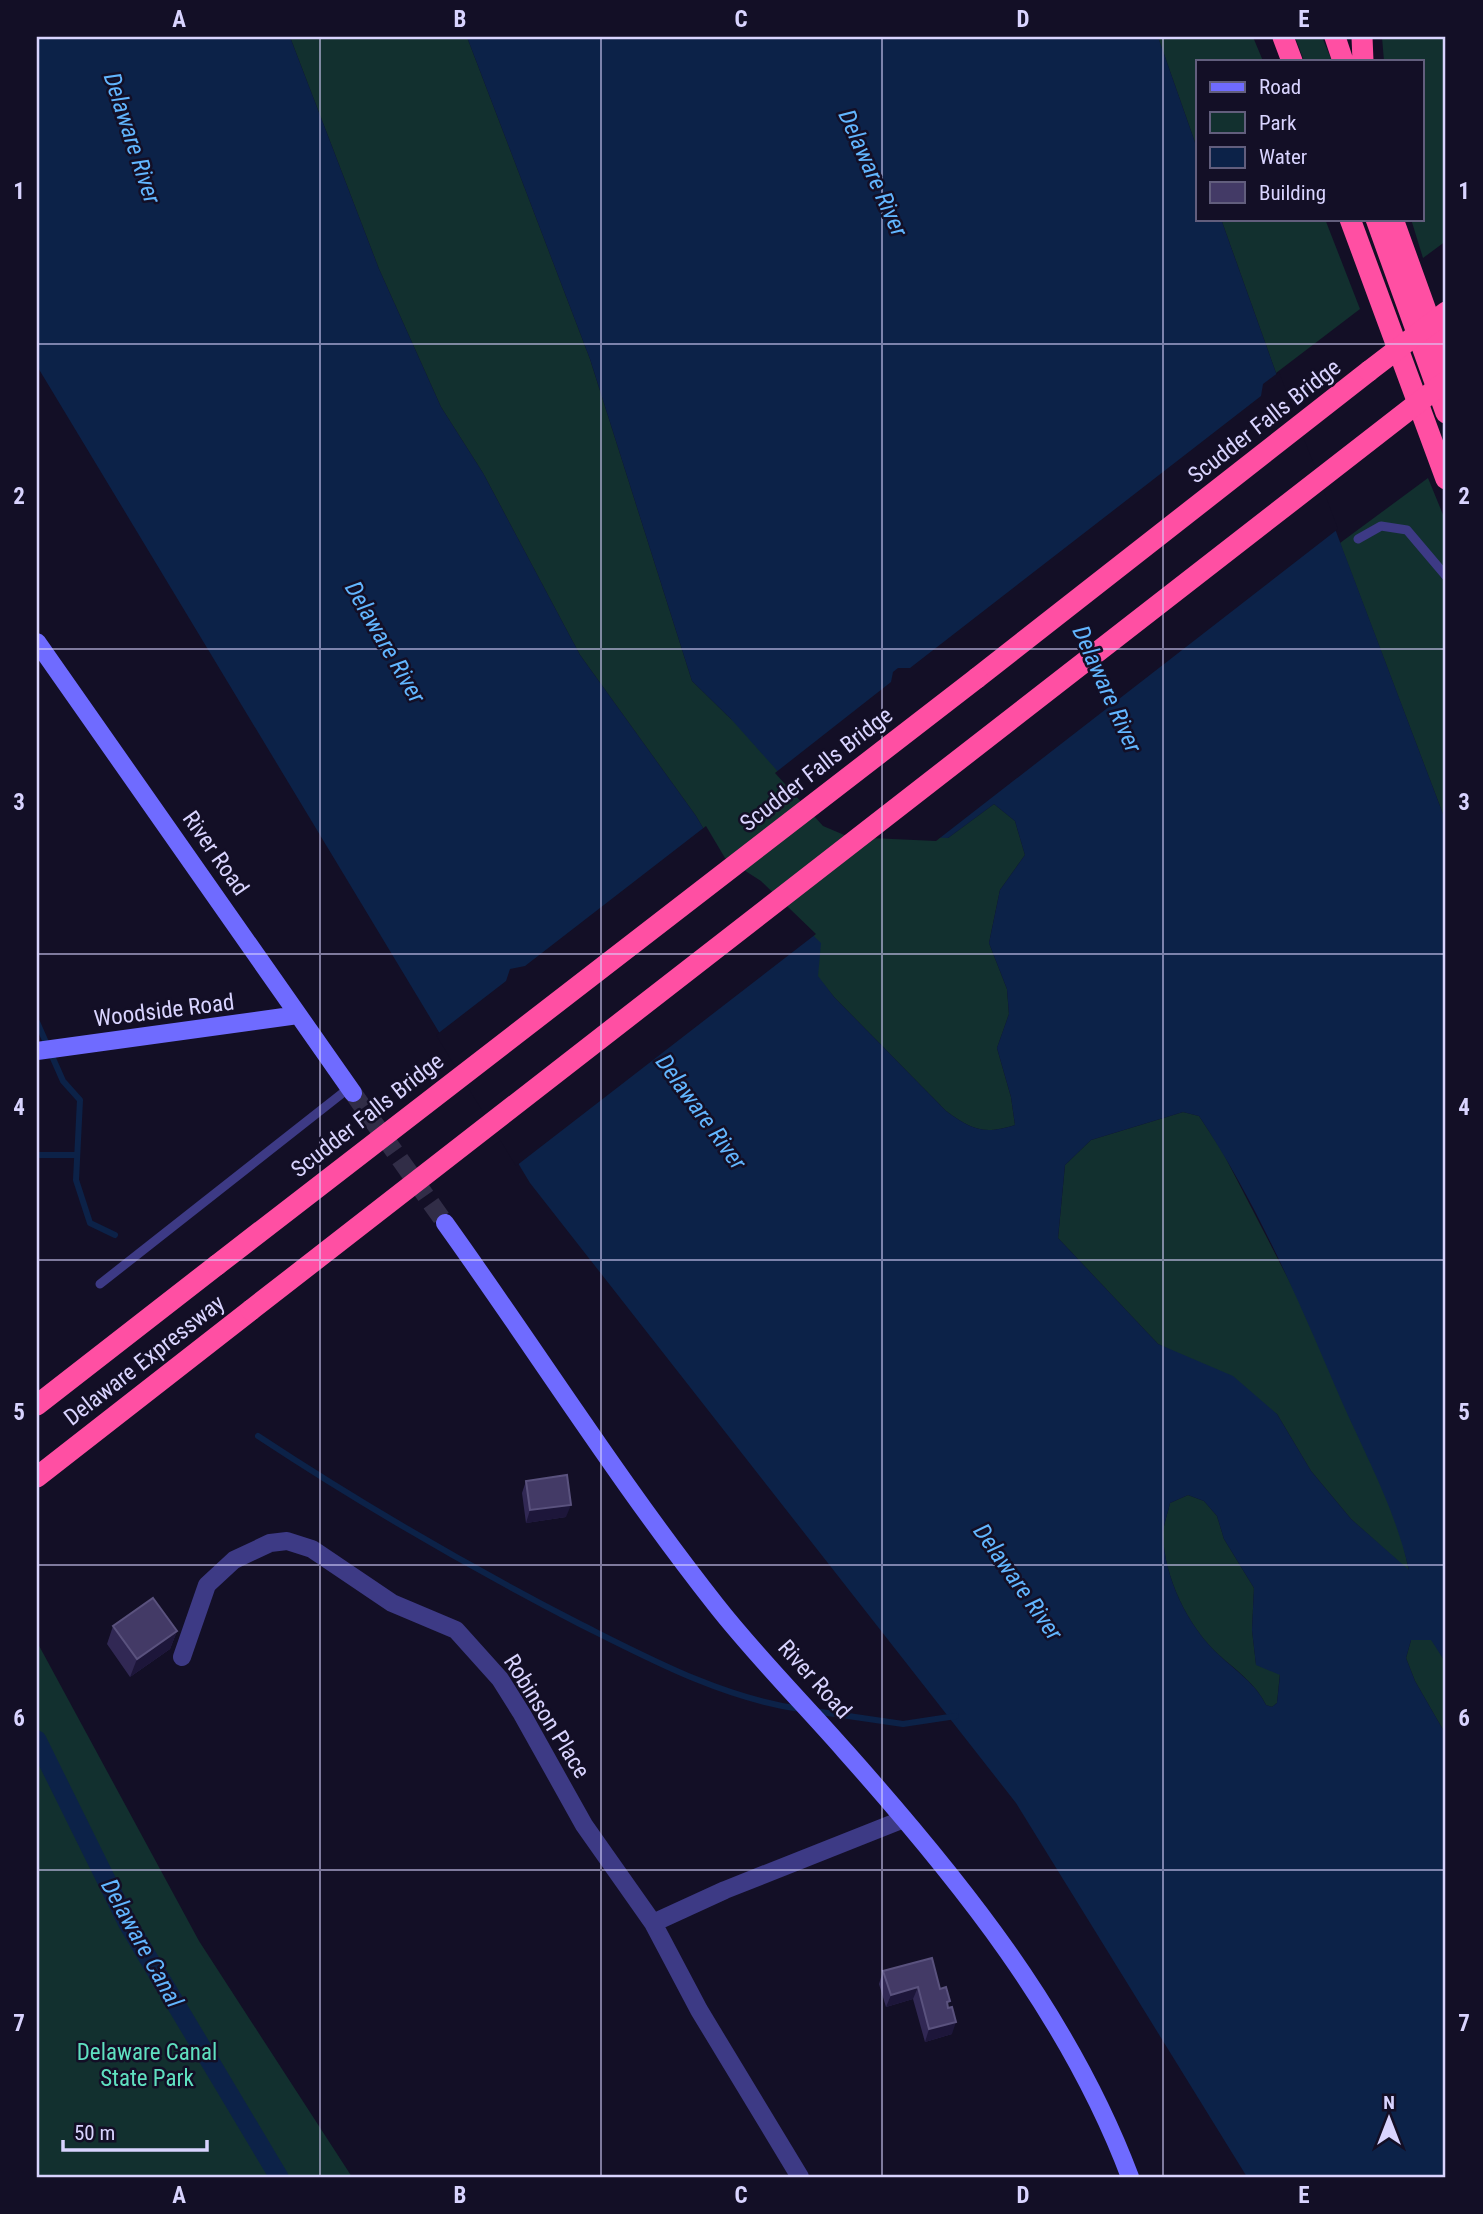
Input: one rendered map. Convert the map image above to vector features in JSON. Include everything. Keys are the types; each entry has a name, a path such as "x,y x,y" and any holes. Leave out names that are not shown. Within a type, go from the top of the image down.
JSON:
{"highway":[{"path":"1283,37 1292,60"},
{"path":"1335,37 1343,60"},
{"path":"1362,37 1363,60"},
{"path":"1350,220 1446,479"},
{"path":"1376,220 1446,413"},
{"path":"1393,220 1446,366"},
{"name":"Scudder Falls Bridge","path":"217,1265 1446,312"},
{"path":"1436,393 1446,381"},
{"name":"Delaware Expressway","path":"37,1477 1436,393"},
{"name":"Delaware Expressway","path":"37,1405 217,1265"}],"main road":[{"name":"River Road","path":"37,642 351,1091"},
{"name":"Woodside Road","path":"37,1051 298,1015"},
{"name":"River Road","path":"445,1223 656,1527 716,1605 904,1819 997,1935 1041,1999 1069,2048 1130,2177"}],"street":[{"name":"Robinson Place","path":"182,1657 206,1585 234,1560 270,1543 287,1541 312,1549 392,1603 456,1630 500,1679 584,1825 653,1923 699,2010 800,2177"},
{"path":"653,1923 725,1890 904,1819"}],"lane":[{"path":"1358,539 1381,526 1407,530 1446,576"},
{"path":"100,1284 351,1091"}],"green space":[{"path":"290,37 467,37 590,359 692,681 731,719 948,838 994,804 1015,821 1025,855 1000,890 989,943 1007,989 1009,1014 997,1048 1011,1097 1015,1125 995,1130 979,1129 963,1123 946,1111 834,997 722,860 696,816 580,655 483,473 441,407 379,269"},
{"path":"1158,37 1253,37 1263,60 1196,60 1196,145"},
{"path":"1295,37 1322,37 1332,60 1304,60"},
{"path":"1382,37 1446,37 1446,241 1423,258 1411,220 1424,220 1424,60 1384,60"},
{"path":"1221,220 1325,220 1360,309 1276,373"},
{"path":"1428,478 1446,522 1446,822 1340,543"},
{"path":"1183,1112 1199,1116 1222,1151 1295,1292 1399,1525 1409,1571 1351,1519 1311,1471 1277,1414 1185,1357 1158,1344 1058,1238 1065,1165 1091,1140"},
{"path":"1188,1495 1204,1501 1217,1516 1224,1539 1254,1588 1252,1630 1256,1664 1280,1674 1277,1703 1272,1707 1266,1705 1251,1684 1208,1644 1188,1616 1173,1584 1164,1551 1164,1527 1170,1503"},
{"path":"1411,1640 1432,1640 1446,1663 1446,1735 1415,1681 1406,1658"},
{"name":"Delaware Canal State Park","path":"37,1642 199,1941 352,2177 37,2177"}],"water":[{"name":"Delaware River","path":"37,37 290,37 379,269 441,407 483,473 580,655 696,816 722,860 759,883 821,943 818,976 834,997 946,1111 963,1123 979,1129 995,1130 1015,1125 1011,1097 997,1048 1009,1014 1007,989 989,943 1000,890 1025,855 1015,821 994,804 948,838 849,833 824,823 731,719 692,681 590,359 467,37 1158,37 1196,145 1196,220 1221,220 1276,373 1446,822 1446,1663 1431,1640 1411,1640 1406,1658 1415,1681 1446,1735 1446,2177 1247,2177 1016,1803 530,1183 37,366","holes":["1183,1112 1199,1116 1240,1184 1277,1255 1380,1484 1409,1570 1351,1519 1311,1471 1277,1414 1233,1376 1158,1344 1058,1238 1065,1165 1091,1140","1188,1495 1204,1501 1217,1516 1224,1539 1254,1588 1252,1630 1256,1665 1280,1675 1277,1703 1272,1707 1266,1705 1251,1684 1208,1644 1188,1616 1173,1584 1164,1551 1163,1535 1170,1503"]}],"pier":[{"path":"1279,372 1338,529 936,841 849,837 823,826 775,773 891,682 893,672 898,668 910,668 1261,396 1263,384"},
{"path":"706,826 725,858 761,881 816,934 516,1166 436,1035 506,981 510,969 525,966"}],"building":[{"path":"567,1475 571,1505 530,1510 526,1481"},
{"path":"153,1598 177,1631 137,1659 113,1626"},
{"path":"932,1958 940,1989 946,1987 950,2001 947,2002 948,2008 952,2007 956,2022 929,2029 918,1987 891,1995 883,1971"}],"waterway":[{"path":"37,1022 63,1081 80,1100 76,1180 90,1223 115,1235"},
{"path":"37,1155 77,1155"},
{"path":"258,1436 415,1534 578,1623 658,1663 714,1686 771,1704 800,1709"},
{"path":"814,1711 903,1724 956,1716"},
{"name":"Delaware Canal","path":"37,1740 128,1924 279,2177"}],"tunnel":[{"path":"353,1093 445,1223"}]}
